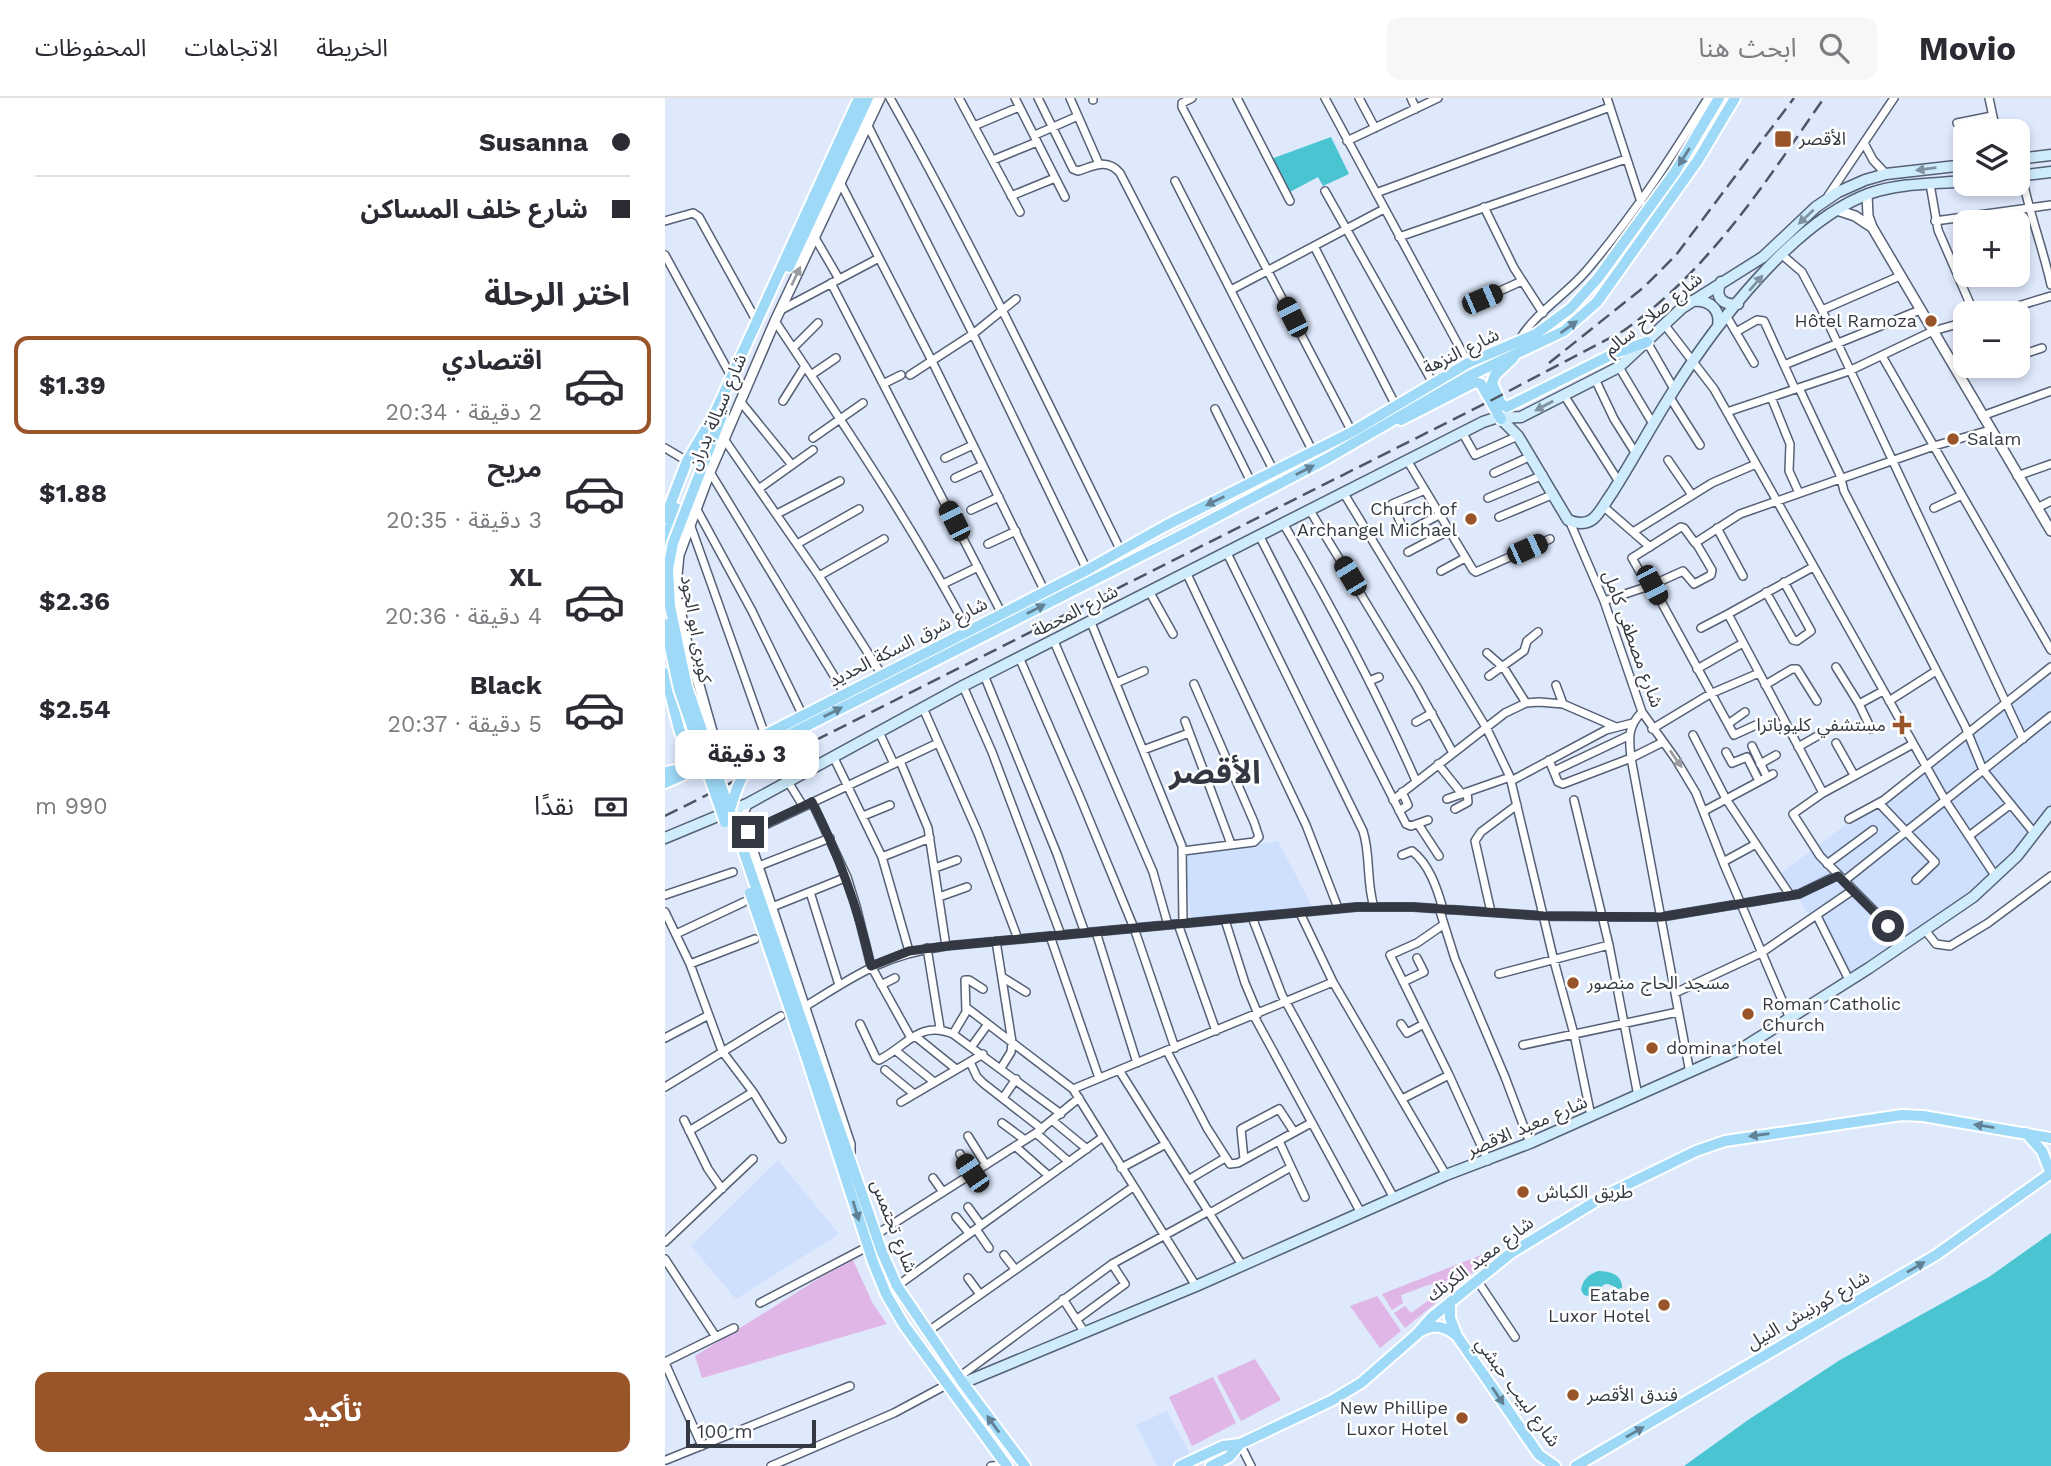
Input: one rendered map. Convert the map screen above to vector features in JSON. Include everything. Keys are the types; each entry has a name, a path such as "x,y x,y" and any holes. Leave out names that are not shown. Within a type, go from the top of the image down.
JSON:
{"main road":[{"name":"شارع سيالة بدران","path":"718,414 731,376 859,98"},
{"name":"شارع سيالة بدران","path":"665,518 687,461 718,414 868,98"},
{"name":"شارع النزهة","path":"769,739 1180,536 1380,429 1402,413 1519,347 1554,322 1586,292 1675,172 1719,98"},
{"name":"شارع النزهة","path":"1137,542 1352,432 1468,363 1564,331 1597,302 1698,160 1735,98"},
{"path":"2030,158 2051,155"},
{"name":"شارع صلاح سالم","path":"1501,419 1521,417 1619,367 1692,300 1763,257 1825,200 1851,185 1887,174 1953,166"},
{"path":"2030,175 2051,172"},
{"path":"1568,520 1587,522 1595,517 1672,393 1718,327 1781,254 1807,230 1867,194 1953,182"},
{"path":"1722,281 1718,293 1720,299 1725,303 1738,304"},
{"path":"1586,292 1597,302"},
{"path":"1692,300 1700,300 1713,306 1717,312 1718,327"},
{"path":"1519,347 1493,379 1493,387 1501,404 1507,407 1615,353 1647,342"},
{"path":"1380,429 1475,382 1481,384 1501,419"},
{"path":"665,543 678,501 718,414"},
{"name":"كوبرى ابو الجود","path":"718,414 673,543 668,578 670,606 683,674 809,1051"},
{"name":"شارع المحطة","path":"665,838 748,803 963,685 1090,620 1462,432 1489,419 1501,419"},
{"name":"شارع مصطفى كامل","path":"1501,419 1518,436 1568,520"},
{"path":"1137,542 1180,536"},
{"name":"شارع شرق السكة الحديد","path":"693,767 769,739 803,716 1137,542"},
{"name":"كوبرى ابو الجود","path":"665,624 682,702 809,1051"},
{"path":"665,673 679,729 693,767"},
{"path":"729,813 735,788 747,767 769,739"},
{"path":"665,772 693,767"},
{"path":"665,783 685,774 693,767"},
{"name":"شارع معبد الاقصر","path":"964,1384 1196,1286 1446,1175 1530,1143 1690,1073 1792,1024 1849,980 1973,897 1996,877 2051,813"},
{"name":"شارع تحتمس","path":"809,1051 897,1286 927,1332 1025,1466"},
{"name":"شارع تحتمس","path":"809,1051 867,1247 886,1294 904,1325 1005,1464"},
{"name":"شارع معبد الكرنك","path":"1180,1466 1223,1446 1240,1444 1343,1395 1373,1374 1450,1302 1528,1242 1602,1197 1696,1151 1725,1141 1902,1115 2051,1138"},
{"path":"2027,1133 2042,1151 2051,1173"},
{"name":"شارع كورنيش النيل","path":"1576,1466 1936,1255 2051,1173"},
{"path":"1450,1302 1450,1318 1457,1336"},
{"name":"شارع لبيب حبشي","path":"1417,1334 1439,1326 1457,1336 1539,1455 1555,1466"},
{"name":"شارع معبد الكرنك","path":"1211,1466 1229,1457 1240,1444"}],"street":[{"name":"شارع سيالة بدران","path":"719,756 690,656 676,585 679,555 710,472 779,311 880,98"},
{"path":"890,98 1002,311 1121,551"},
{"path":"959,98 1020,212"},
{"path":"1015,98 1065,197"},
{"path":"1038,98 1073,169 1078,171 1100,164 1115,168 1136,200 1280,483"},
{"path":"1070,98 1100,164"},
{"path":"1192,98 1181,104 1352,432"},
{"path":"1237,98 1290,201"},
{"path":"1325,98 1468,363"},
{"path":"1359,98 1375,128"},
{"path":"1411,98 1416,109"},
{"path":"1347,141 1438,98"},
{"path":"1607,98 1641,202"},
{"path":"1519,347 1529,327 1588,269 1641,202 1708,98"},
{"path":"1825,200 1894,98"},
{"path":"1989,98 1993,119"},
{"path":"974,126 1019,107"},
{"path":"1376,193 1610,107"},
{"path":"993,160 1078,116"},
{"path":"1977,119 1992,116"},
{"path":"867,124 973,334 1087,570"},
{"path":"1864,143 1873,160 1887,174"},
{"path":"1399,237 1626,159"},
{"path":"1011,196 1055,178"},
{"path":"1175,181 1313,452"},
{"path":"840,182 932,361 1045,592"},
{"path":"1930,184 1935,221 1969,301"},
{"path":"1325,191 1433,383"},
{"path":"1867,194 1868,216 1872,227 2051,531"},
{"path":"2025,196 2048,258 2051,285"},
{"path":"2017,210 2051,205"},
{"path":"1484,207 1522,281 1543,313"},
{"path":"1231,290 1384,209"},
{"path":"1837,210 1855,216 1872,227"},
{"path":"665,221 693,213 699,217 756,320"},
{"path":"1935,221 1953,220"},
{"path":"814,236 883,384 1002,614"},
{"path":"1314,246 1396,406"},
{"path":"1781,254 1802,272 1822,310 2023,739"},
{"path":"665,255 731,376"},
{"path":"779,311 879,258"},
{"path":"1822,310 1900,276"},
{"path":"1482,299 1522,281"},
{"path":"2030,302 2051,296"},
{"path":"910,375 973,334 1016,299"},
{"path":"1784,365 1920,310"},
{"path":"1727,317 1754,363"},
{"path":"1736,332 1757,320 1764,321 1841,479 1844,491 1969,733 1983,770 2035,834"},
{"path":"775,321 943,584 968,631"},
{"path":"793,348 818,323"},
{"path":"1664,324 1707,379 1727,412 1945,800 1996,877"},
{"path":"1727,412 1849,371 1933,331 1953,325"},
{"path":"1647,342 1700,445"},
{"path":"2030,352 2042,348"},
{"path":"1882,356 2051,650"},
{"path":"811,375 836,358"},
{"path":"783,401 805,366"},
{"path":"1619,367 1653,424"},
{"path":"883,384 901,375"},
{"path":"1595,379 1614,419 1636,454"},
{"path":"1982,416 2051,391"},
{"path":"1564,395 1619,482"},
{"path":"1771,397 1790,444 1789,471 1800,493"},
{"path":"740,401 792,465"},
{"path":"813,438 863,403"},
{"path":"1215,409 1257,494"},
{"path":"1696,542 1732,518 1776,501 1934,446 1990,430"},
{"path":"1462,432 1475,455 1518,436"},
{"path":"724,439 778,514 882,676"},
{"path":"945,458 973,445"},
{"path":"665,449 687,461"},
{"path":"760,488 813,450"},
{"path":"1493,473 1531,456"},
{"path":"1407,460 1448,531 1476,572 1550,539"},
{"path":"1668,460 1692,495"},
{"path":"1633,532 1712,483 1756,464"},
{"path":"2017,476 2051,464"},
{"path":"955,478 983,465"},
{"path":"710,472 845,694"},
{"path":"1488,498 1543,475"},
{"path":"778,514 840,481"},
{"path":"1425,490 1392,504 1404,530 1408,532 1439,515"},
{"path":"1343,492 1487,729 1511,779 1574,1034 1591,1116"},
{"path":"1499,517 1554,494"},
{"path":"1934,508 1962,495"},
{"path":"971,510 999,497"},
{"path":"2038,508 2051,501"},
{"path":"1603,506 1650,547"},
{"path":"696,508 752,611 803,716"},
{"path":"797,544 859,509"},
{"path":"1309,509 1432,713 1453,753"},
{"name":"شارع مصطفى كامل","path":"1568,520 1604,601 1642,712 1686,775 1704,811 1792,1024"},
{"path":"1283,523 1336,615 1416,781"},
{"path":"690,524 769,739"},
{"path":"1604,601 1650,586 1683,570 1694,584 1711,575 1712,570 1696,542 1683,527 1632,560 1650,586 1735,735 1756,725"},
{"path":"1717,528 1743,576"},
{"path":"988,544 1016,531"},
{"path":"1408,552 1448,531"},
{"path":"1259,535 1399,811 1408,826 1428,820"},
{"path":"819,576 884,540"},
{"path":"1226,551 1363,831 1374,907"},
{"path":"1441,571 1465,558"},
{"path":"1701,628 1813,566"},
{"path":"943,584 978,567"},
{"path":"1186,572 1306,825 1338,908"},
{"path":"1766,592 1793,640 1797,641 1811,631 1784,582"},
{"path":"1149,591 1173,634"},
{"path":"1728,614 1798,747 1800,760 1823,793"},
{"path":"1090,620 1183,851 1180,924 1216,1031"},
{"path":"1489,676 1504,668 1524,651 1527,641 1538,632"},
{"path":"1053,639 1153,872 1168,925"},
{"path":"1697,669 1743,643"},
{"path":"1487,653 1504,668 1526,703"},
{"path":"1019,657 1080,795 1134,928 1171,1049 1225,1158 1234,1164 1311,1123"},
{"path":"1836,667 1871,729"},
{"path":"1849,819 1879,803 2051,667"},
{"path":"1765,685 1792,669 1797,669 1817,701"},
{"path":"1116,682 1144,671"},
{"path":"1889,701 1936,671"},
{"path":"1653,729 1710,694 1759,673"},
{"path":"984,675 1057,854 1085,933"},
{"path":"1370,681 1380,677"},
{"path":"1183,851 1254,842 1258,839 1194,684"},
{"path":"963,685 992,752 1061,935"},
{"path":"1556,685 1563,704"},
{"path":"1859,704 1884,691"},
{"path":"1393,800 1505,713 1526,703 1563,704 1616,727"},
{"path":"923,708 978,833 1018,939"},
{"path":"1642,712 1633,723 1628,736 1690,1073"},
{"path":"1728,724 1745,712"},
{"path":"1416,722 1432,713"},
{"path":"806,1006 871,966 909,951 927,948 1338,908 1441,908 1544,916 1661,917 1809,891 1841,878 1905,833 2051,716"},
{"path":"1185,721 1231,844"},
{"path":"1447,799 1511,779 1616,727 1633,723"},
{"path":"879,732 897,762 930,838 946,946"},
{"path":"1143,750 1189,733"},
{"path":"1693,735 1726,799 1790,895"},
{"path":"1798,747 1819,735"},
{"path":"1554,771 1628,736"},
{"path":"1549,760 1558,782 1563,784 1631,758 1663,742"},
{"path":"748,832 938,743"},
{"path":"1836,743 1854,775"},
{"path":"1906,943 1813,848 1793,814 1823,793 1913,744"},
{"path":"1752,746 1766,777"},
{"path":"1726,752 1732,762 1747,757 1766,777"},
{"path":"1761,764 1776,755"},
{"path":"833,756 882,857 909,951"},
{"path":"1438,764 1464,793 1468,802 1455,808"},
{"path":"1704,811 1766,777"},
{"path":"787,780 803,806"},
{"path":"1399,811 1408,805 1402,792"},
{"path":"1574,800 1609,944 1638,1096"},
{"path":"812,802 847,877 871,966 881,985 913,1037 956,1069"},
{"path":"748,803 745,811 748,832 851,1144 850,1157"},
{"path":"1879,803 1935,862 1916,880"},
{"path":"1969,836 2011,804"},
{"path":"863,816 890,805"},
{"path":"1491,912 1475,841 1481,832 1517,805"},
{"path":"1419,824 1439,856"},
{"path":"1828,864 1873,830"},
{"path":"758,866 831,838"},
{"path":"882,857 930,838"},
{"path":"1723,862 1756,844"},
{"path":"1402,855 1412,851 1435,885 1443,925 1458,968 1530,1143"},
{"path":"935,868 957,860"},
{"path":"665,895 733,872"},
{"path":"1925,930 1935,944 1949,946 1988,923 2051,876"},
{"path":"772,907 847,877"},
{"path":"939,897 967,887"},
{"path":"1675,993 1761,953 1853,890"},
{"path":"810,892 839,985"},
{"path":"675,934 744,902"},
{"path":"665,912 690,964 722,1051 753,1092 782,1139"},
{"path":"1300,913 1333,982 1446,1175"},
{"path":"1817,916 1849,980"},
{"path":"1252,918 1286,1003 1394,1198"},
{"path":"1225,920 1256,1015 1361,1213"},
{"path":"1443,925 1411,946 1390,954 1487,1161"},
{"path":"1096,932 1137,1063"},
{"path":"1050,936 1099,1078"},
{"path":"690,964 755,939"},
{"path":"996,941 1012,1042 1011,1052 1001,1068"},
{"path":"1499,974 1609,944"},
{"path":"927,948 940,1028"},
{"path":"1403,982 1424,972 1417,958"},
{"path":"1002,977 1026,992"},
{"path":"881,985 895,978"},
{"path":"953,1034 967,1008 965,980 983,989"},
{"path":"1073,1088 1333,982"},
{"path":"967,1008 1073,1088 1196,1286"},
{"path":"1523,1045 1678,1012"},
{"path":"665,1038 707,1016"},
{"path":"665,1087 781,1016"},
{"path":"860,1024 878,1059 913,1037 927,1030 940,1028 972,1046 1061,1114"},
{"path":"972,1046 988,1024"},
{"path":"1401,1024 1407,1033 1424,1024"},
{"path":"895,1050 935,1082"},
{"path":"901,1102 983,1054"},
{"path":"970,1062 977,1077 1039,1131 1069,1162"},
{"path":"885,1070 914,1094"},
{"path":"1119,1070 1243,1265"},
{"path":"1402,1099 1449,1075"},
{"path":"1003,1098 1016,1079"},
{"path":"689,1131 753,1092"},
{"path":"877,1234 1039,1131 1079,1098"},
{"path":"1244,1159 1240,1132 1279,1109 1294,1132"},
{"path":"684,1120 708,1169 722,1189"},
{"path":"1053,1121 1087,1149"},
{"path":"1002,1123 1024,1140"},
{"path":"968,1136 986,1165"},
{"path":"886,1294 1103,1138"},
{"path":"1279,1141 1305,1197"},
{"path":"1121,1168 1166,1144"},
{"path":"1016,1146 1049,1176"},
{"path":"960,1154 972,1173"},
{"path":"1188,1180 1225,1158"},
{"path":"665,1242 753,1159"},
{"path":"964,1384 1063,1299 1112,1264 1291,1167"},
{"path":"933,1178 943,1192"},
{"path":"927,1332 1133,1187"},
{"path":"968,1206 976,1229 989,1248"},
{"path":"956,1217 976,1229"},
{"path":"760,1303 867,1247"},
{"path":"1004,1255 1015,1269"},
{"path":"665,1259 716,1337"},
{"path":"1076,1320 1125,1284 1112,1264"},
{"path":"968,1279 979,1293"},
{"path":"1477,1280 1515,1337"},
{"path":"1063,1299 1084,1333"},
{"path":"702,1446 665,1362 734,1328"},
{"path":"771,1466 894,1413 948,1384"},
{"path":"667,1462 850,1386"},
{"path":"1240,1444 1251,1466"},
{"path":"991,1466 1005,1464"}],"shaded area":[{"path":"2051,679 2051,807 2047,813 1976,891 1851,976 1781,873 2039,681"},
{"path":"1278,841 1313,908 1191,918 1184,855"},
{"path":"778,1160 839,1234 736,1299 691,1246"},
{"path":"1499,1248 1500,1250 1444,1296 1431,1284 1401,1295 1403,1303 1392,1310 1382,1294"},
{"path":"853,1260 873,1304 887,1324 702,1378 695,1356"},
{"path":"1439,1293 1442,1298 1405,1328 1394,1313 1405,1306 1411,1313"},
{"path":"1377,1296 1401,1331 1380,1348 1350,1306"},
{"path":"1255,1359 1281,1400 1241,1421 1217,1376"},
{"path":"1213,1377 1236,1423 1192,1446 1169,1397"},
{"path":"1167,1411 1192,1458 1175,1466 1157,1466 1136,1425"}],"water":[{"path":"1331,137 1349,174 1323,186 1318,177 1288,193 1271,159"},
{"path":"2051,1233 2051,1466 1684,1466 1840,1360 1989,1277"},
{"path":"1598,1271 1615,1275 1622,1288 1605,1284 1592,1297 1584,1295 1581,1290 1585,1280"}],"railway":[{"path":"1549,363 1644,287 1676,255 1794,98"},
{"path":"665,816 1490,401 1623,331 1654,307 1709,253 1734,224 1824,98"}],"place":[{"name":"الأقصر","path":"1783,139"},
{"name":"Hôtel Ramoza","path":"1931,321"},
{"name":"Salam","path":"1953,439"},
{"name":"Church of Archangel Michael","path":"1471,519"},
{"name":"مستشفي كليوباترا","path":"1902,725"},
{"name":"مسجد الحاج منصور","path":"1573,983"},
{"name":"Roman Catholic Church","path":"1748,1014"},
{"name":"domina hotel","path":"1652,1048"},
{"name":"طريق الكباش","path":"1523,1192"},
{"name":"Eatabe Luxor Hotel","path":"1664,1305"},
{"name":"فندق الأقصر","path":"1573,1395"},
{"name":"New Phillipe Luxor Hotel","path":"1462,1418"}],"district":[{"name":"الأقصر","path":"1215,772"}],"route":[{"path":"748,832 812,802 847,877 871,966 909,951 946,946 1338,908 1387,906 1544,916 1661,917 1799,894 1838,876 1888,926"}]}
